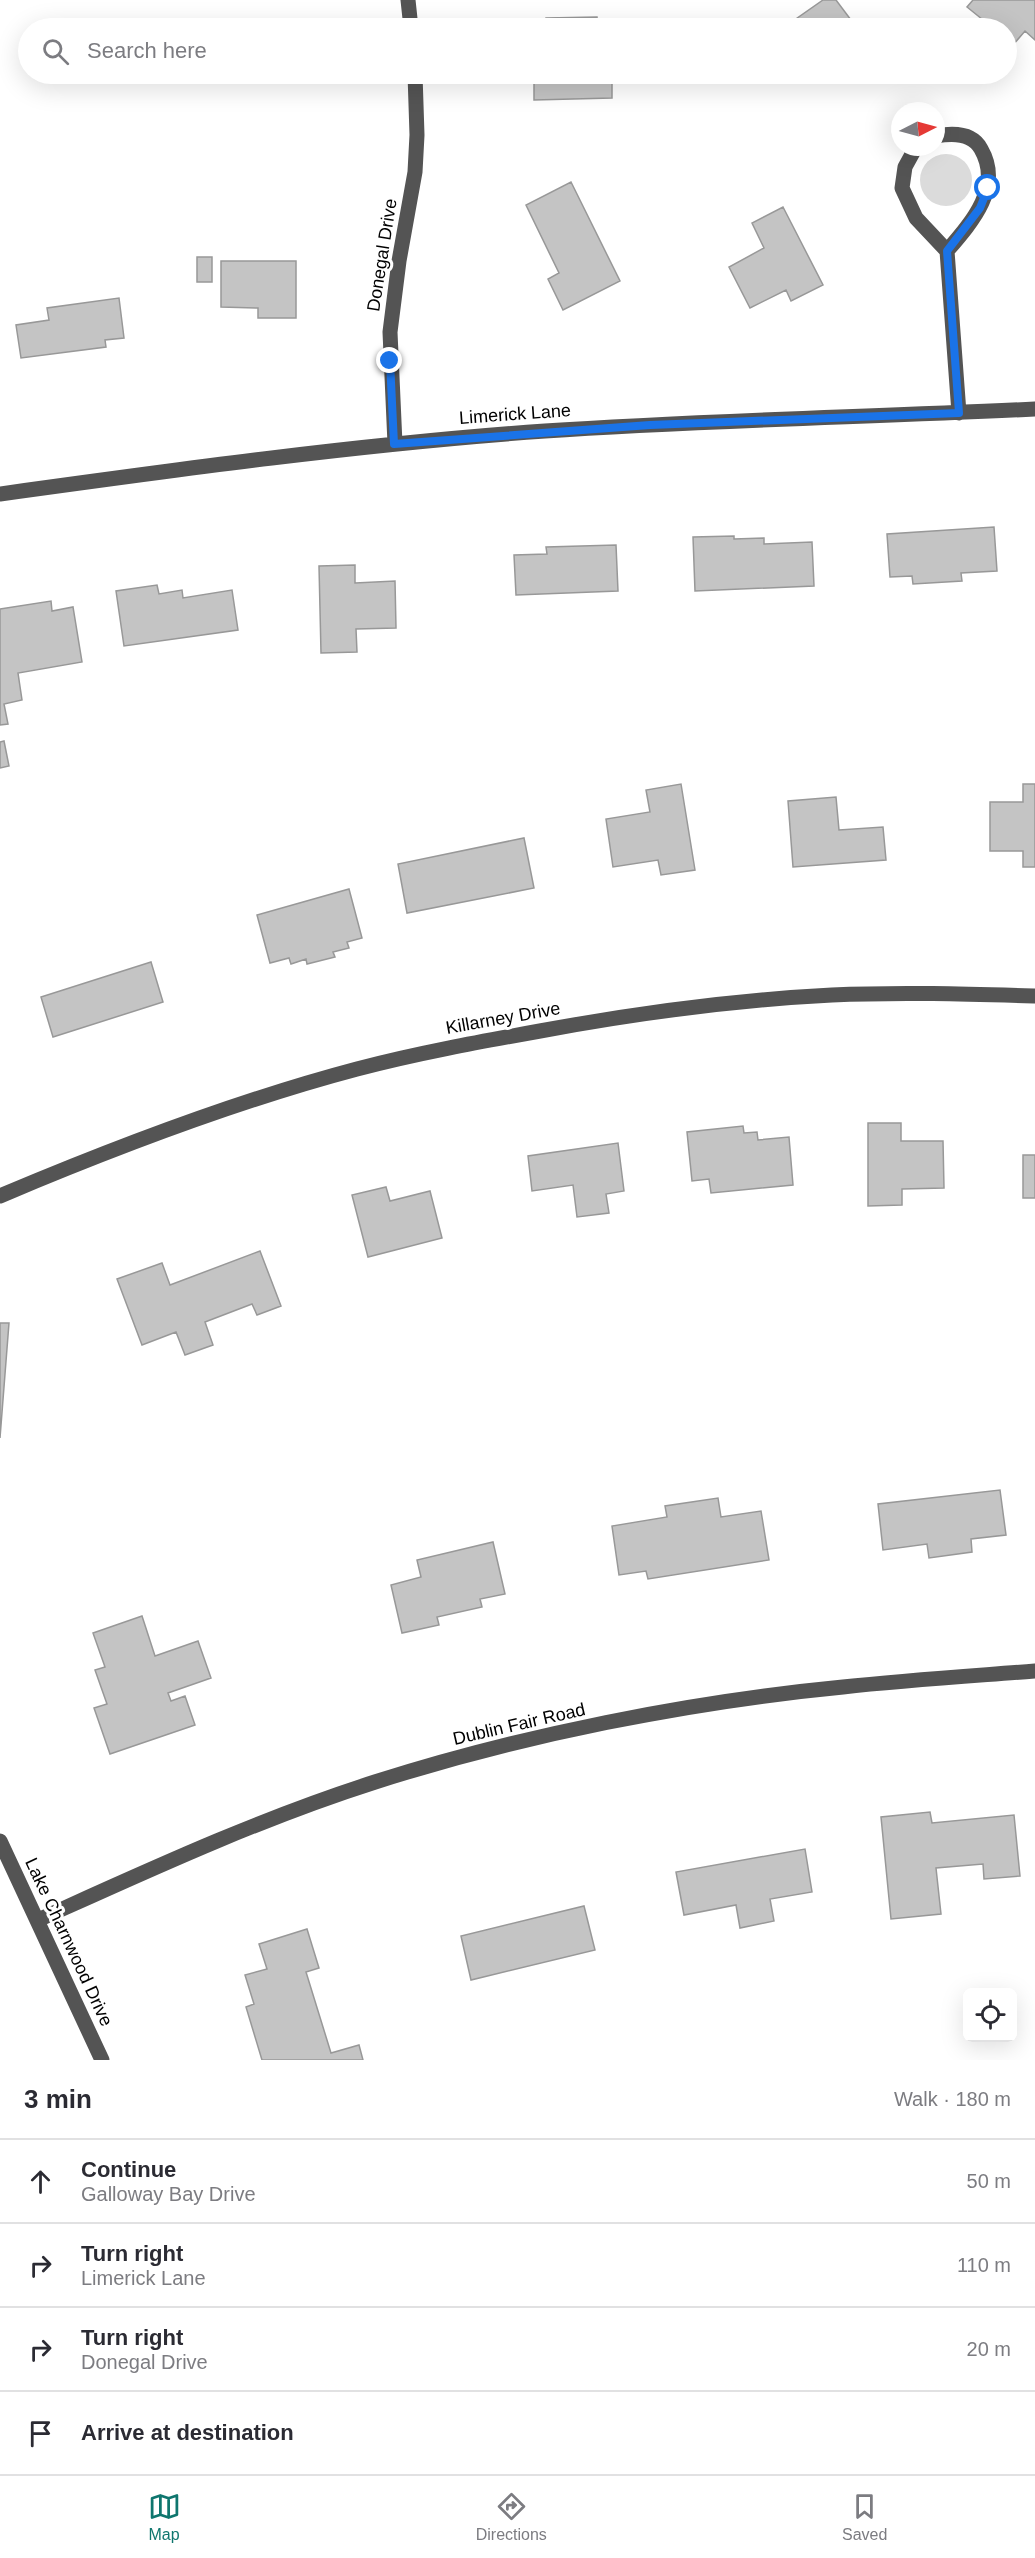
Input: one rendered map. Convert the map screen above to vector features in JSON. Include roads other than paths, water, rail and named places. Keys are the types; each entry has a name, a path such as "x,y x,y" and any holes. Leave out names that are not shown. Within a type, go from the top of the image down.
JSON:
{"street":[{"path":"408,0 410,18"},
{"name":"Donegal Drive","path":"394,444 390,332 399,261 415,172 417,135 415,84"},
{"path":"945,134 966,136 979,145 987,159 990,172 988,188 980,208 947,251"},
{"path":"911,156 905,167 902,188 916,218 947,251 959,413"},
{"name":"Limerick Lane","path":"0,494 154,472 394,444 650,425 1035,409"},
{"name":"Killarney Drive","path":"0,1196 149,1137 275,1093 356,1069 464,1044 657,1012 746,1001 889,993 1035,996"},
{"name":"Dublin Fair Road","path":"38,1920 174,1858 270,1819 376,1782 492,1749 629,1720 757,1698 841,1687 1035,1671"},
{"name":"Lake Charnwood Drive","path":"0,1841 102,2060"}]}
